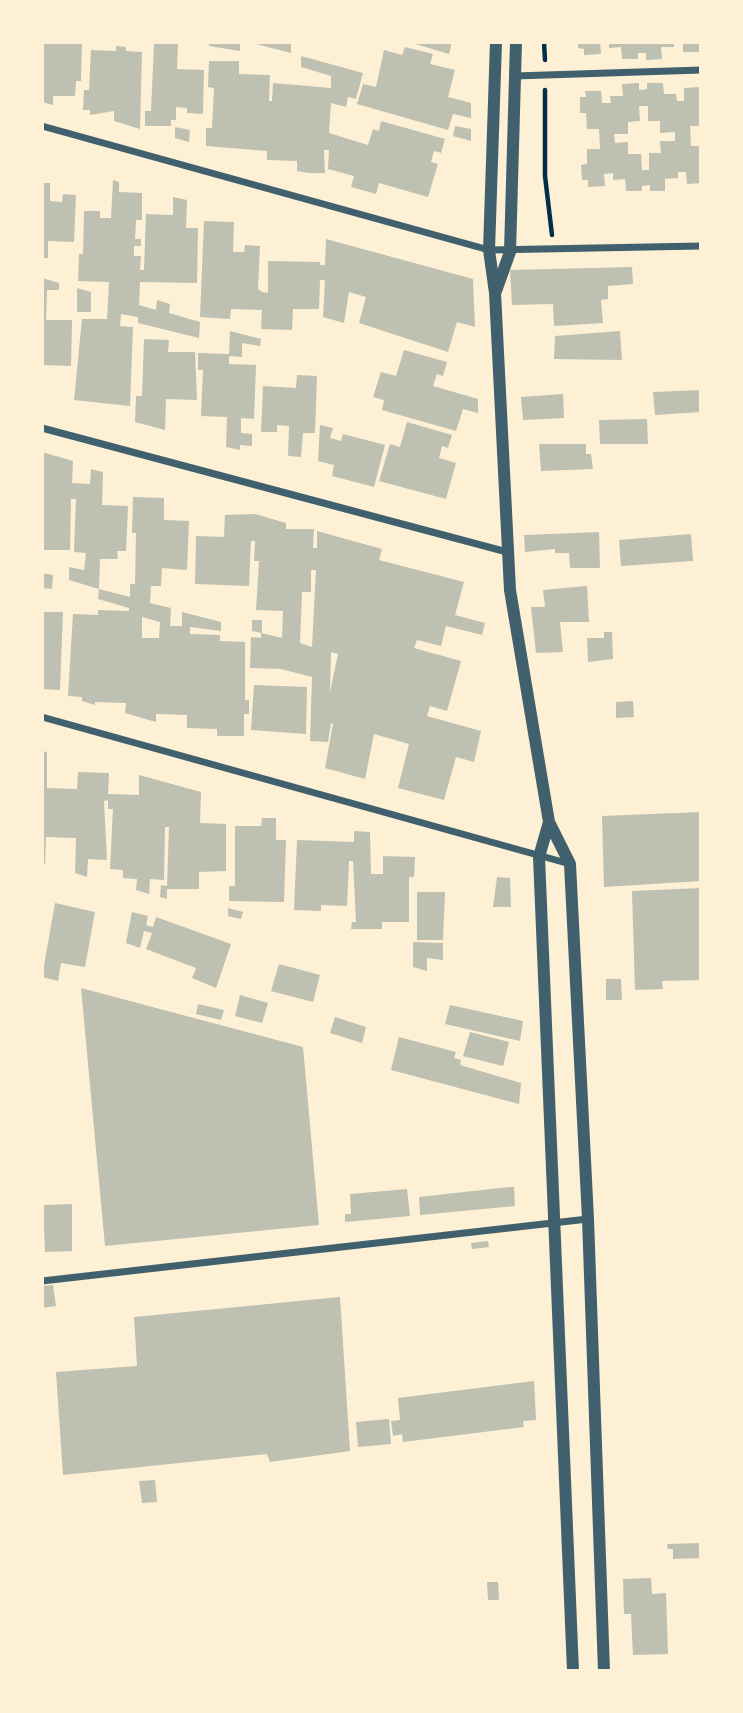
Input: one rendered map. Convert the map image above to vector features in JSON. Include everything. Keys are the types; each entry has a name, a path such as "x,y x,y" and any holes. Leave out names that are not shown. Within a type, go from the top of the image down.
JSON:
{"street":[{"path":"496,42 489,250 495,293 507,552 549,822 570,864 604,1671"},
{"path":"495,293 510,252 516,42"},
{"path":"516,76 701,70"},
{"path":"42,126 489,250 510,252 701,246"},
{"path":"42,428 507,552"},
{"path":"42,717 570,864"},
{"path":"549,822 539,857 573,1671"},
{"path":"42,1281 587,1219"}],"path":[{"path":"544,42 545,176 553,250"}],"building":[{"path":"42,42 82,42 81,81 76,81 75,96 53,96 53,105 42,102"},
{"path":"209,42 240,42 240,51 209,46"},
{"path":"252,42 291,42 291,53 252,43"},
{"path":"409,42 452,42 449,54"},
{"path":"578,42 600,42 601,54 584,55 584,49 578,48"},
{"path":"609,42 674,42 674,47 661,47 662,59 646,60 646,53 638,53 638,59 622,59 621,47 609,48"},
{"path":"683,42 701,42 699,52 683,52"},
{"path":"154,44 178,44 177,69 204,70 203,114 187,113 187,108 176,107 176,120 171,120 171,126 145,126 145,111 151,111"},
{"path":"116,46 126,47 126,51 142,52 140,129 114,121 114,111 90,115 90,110 83,110 84,90 89,90 91,50 116,51"},
{"path":"405,47 433,54 430,64 455,70 448,97 471,103 471,118 453,114 448,130 357,104 363,84 376,87 384,50 402,55"},
{"path":"301,56 363,73 356,99 348,97 346,107 331,103 329,133 368,145 373,129 379,131 381,121 445,139 441,153 434,151 431,162 438,164 428,197 379,183 376,194 351,187 354,176 328,169 329,150 324,150 325,173 309,173 297,171 297,161 267,160 267,151 206,146 206,128 212,128 214,88 208,87 209,61 239,61 239,74 270,75 269,101 272,101 273,83 331,88 331,76 301,67"},
{"path":"639,83 639,90 647,89 647,83 663,83 664,94 676,94 677,101 684,101 684,88 700,87 701,126 690,126 691,146 701,146 701,183 687,184 686,172 678,172 678,178 665,179 665,191 650,191 650,185 642,186 642,191 626,191 625,179 613,180 613,173 604,174 605,186 588,187 588,180 582,180 581,165 587,164 587,149 600,149 599,129 587,129 586,113 580,113 580,97 586,97 585,91 601,91 602,103 611,103 610,96 623,96 622,84","holes":["639,106 648,106 648,121 660,121 660,133 675,132 675,141 660,141 661,153 649,153 649,170 642,170 641,154 628,154 628,142 615,143 614,134 628,134 628,122 640,121"]},
{"path":"455,126 471,129 471,141 453,136"},
{"path":"175,127 190,130 189,142 175,138"},
{"path":"113,180 119,182 119,192 142,193 142,220 136,220 135,239 141,239 141,246 134,246 134,256 141,256 140,270 144,270 146,214 173,215 173,197 187,200 186,228 198,228 197,283 140,282 139,305 156,310 157,300 170,304 169,313 200,322 199,338 138,323 138,317 121,314 120,326 133,327 130,406 74,400 82,319 107,319 109,282 78,281 79,254 83,254 84,211 100,211 100,218 111,218"},
{"path":"42,183 50,183 50,201 62,202 63,194 76,195 74,242 48,241 48,258 42,258"},
{"path":"204,221 234,222 233,252 244,252 245,245 260,246 258,289 262,292 268,293 268,261 320,262 320,265 325,265 326,239 473,279 475,327 457,322 448,352 359,323 366,297 349,292 344,323 323,317 325,280 320,280 319,309 293,309 292,330 261,329 262,310 231,309 230,319 200,317"},
{"path":"632,267 633,284 608,286 608,299 601,300 603,323 554,326 553,304 512,305 510,270"},
{"path":"42,278 59,283 59,290 47,290 46,320 72,320 71,366 42,365"},
{"path":"77,288 91,292 91,312 77,312"},
{"path":"230,331 261,339 260,346 242,343 242,357 229,356 229,364 256,365 254,419 241,418 241,433 252,434 252,446 240,445 240,450 226,447 227,417 201,416 203,370 198,370 198,353 229,354"},
{"path":"620,331 622,360 554,359 555,336"},
{"path":"144,339 169,340 168,352 195,352 197,400 166,399 165,430 135,422 136,396 142,396"},
{"path":"404,350 447,362 443,376 437,374 433,386 478,399 478,413 463,409 456,431 382,410 384,400 373,397 381,372 396,376"},
{"path":"297,375 317,376 315,433 303,433 301,457 288,456 289,426 277,425 277,432 261,432 263,386 296,388"},
{"path":"701,390 701,412 655,415 653,392"},
{"path":"563,394 564,418 523,420 521,397"},
{"path":"647,419 648,444 600,444 599,420"},
{"path":"407,422 452,435 448,448 442,446 439,458 456,463 446,499 379,481 390,444 400,447"},
{"path":"320,425 333,428 330,438 341,441 343,434 385,445 374,487 332,476 334,465 318,461"},
{"path":"539,444 586,444 586,454 591,454 593,469 541,471"},
{"path":"42,452 73,461 72,483 90,484 91,469 103,472 102,505 128,506 126,551 117,551 118,559 100,559 99,589 69,580 69,567 84,570 86,553 74,552 76,499 71,499 70,550 42,550"},
{"path":"133,497 164,498 164,520 189,521 187,570 162,568 161,586 151,586 150,603 171,608 170,626 182,626 182,612 221,622 221,631 190,627 190,634 220,635 220,641 245,642 245,700 249,700 249,714 244,714 244,736 217,736 217,729 187,728 187,715 156,714 156,722 125,713 126,703 95,702 95,705 82,701 82,697 68,696 73,614 98,615 98,610 129,611 129,608 98,599 99,589 130,597 130,584 135,584 136,533 132,533","holes":["142,617 160,622 159,638 142,638"]},
{"path":"255,514 286,523 286,529 314,529 313,548 317,548 317,531 382,549 379,560 464,582 455,615 485,623 482,635 446,626 441,646 417,640 414,648 461,661 447,711 430,706 427,716 481,731 474,762 456,757 444,800 398,788 409,744 374,734 365,779 325,768 333,724 331,723 328,742 310,741 312,677 281,669 250,668 251,637 261,638 261,633 282,638 283,611 256,610 259,561 254,561 255,541 251,541 249,586 195,584 196,536 224,537 225,515","holes":["311,570 316,570 312,647 300,643 302,592 311,592","331,652 338,654 330,692"]},
{"path":"599,532 600,568 570,568 569,553 555,553 555,549 525,552 524,535"},
{"path":"691,534 693,561 621,566 619,540"},
{"path":"42,573 53,575 52,589 42,588"},
{"path":"587,586 589,622 560,622 563,652 536,653 531,607 545,607 543,590"},
{"path":"42,612 63,612 60,690 42,689"},
{"path":"252,620 262,620 262,633 252,631"},
{"path":"604,632 612,632 613,659 588,662 587,638 604,638"},
{"path":"254,685 307,687 306,734 251,730"},
{"path":"633,701 634,717 616,718 616,702"},
{"path":"42,751 47,752 47,788 77,789 78,772 109,773 108,794 139,795 139,775 201,792 200,823 226,824 226,871 199,872 199,889 167,889 167,899 160,897 161,885 167,886 169,827 165,827 164,880 150,879 149,894 136,890 137,879 123,878 123,870 110,869 113,809 108,809 108,800 104,801 107,860 88,859 87,877 75,873 76,838 46,837 45,864 42,863"},
{"path":"701,812 701,881 604,887 602,816"},
{"path":"262,818 276,818 276,840 286,840 284,902 229,901 229,886 235,886 235,826 261,826"},
{"path":"354,831 370,832 371,874 383,874 383,856 415,857 414,877 409,877 409,922 382,922 382,929 351,929 352,922 356,922 353,861 349,861 347,906 321,905 321,911 294,910 297,840 354,842"},
{"path":"497,877 510,878 511,907 493,907"},
{"path":"701,888 701,980 662,981 663,989 635,990 632,891"},
{"path":"417,892 445,892 443,940 417,940"},
{"path":"55,903 95,912 85,967 61,963 58,981 42,977"},
{"path":"228,908 243,912 241,919 228,916"},
{"path":"132,912 148,916 146,925 153,927 156,917 231,944 216,988 192,978 196,968 146,949 152,933 144,931 140,948 126,943"},
{"path":"413,942 443,943 443,960 427,958 427,971 413,967"},
{"path":"279,964 320,975 313,1002 271,991"},
{"path":"606,979 621,979 622,1000 606,1000"},
{"path":"81,988 303,1047 319,1225 105,1246"},
{"path":"240,995 268,1003 262,1023 235,1016"},
{"path":"198,1004 224,1010 221,1020 196,1014"},
{"path":"450,1005 523,1021 520,1041 445,1024"},
{"path":"335,1017 366,1027 362,1043 330,1033"},
{"path":"470,1032 509,1042 503,1066 463,1056"},
{"path":"399,1037 456,1052 454,1058 461,1060 460,1065 521,1083 519,1104 391,1070"},
{"path":"514,1187 515,1206 420,1215 419,1197"},
{"path":"407,1189 410,1216 345,1222 345,1214 351,1214 350,1194"},
{"path":"72,1204 72,1251 45,1252 43,1205"},
{"path":"488,1241 489,1247 472,1249 471,1243"},
{"path":"53,1285 56,1306 42,1308 42,1286"},
{"path":"340,1297 350,1451 270,1462 267,1454 63,1475 56,1372 137,1366 134,1317"},
{"path":"534,1381 536,1420 523,1421 524,1427 403,1442 402,1434 393,1436 391,1421 400,1420 398,1398"},
{"path":"389,1419 391,1444 358,1447 356,1422"},
{"path":"155,1480 157,1502 142,1503 139,1481"},
{"path":"701,1543 701,1558 673,1559 673,1549 668,1549 667,1544"},
{"path":"651,1578 652,1594 666,1593 668,1654 633,1655 631,1614 624,1614 623,1579"},
{"path":"487,1582 498,1582 499,1600 488,1600"}]}
